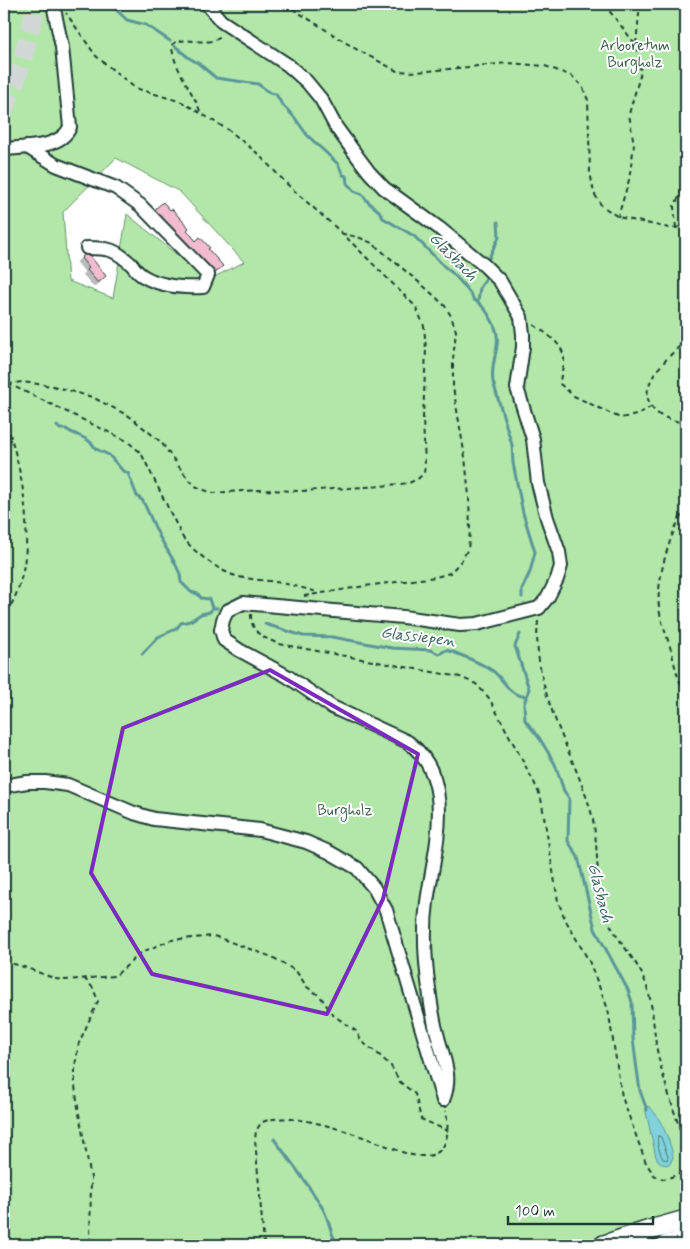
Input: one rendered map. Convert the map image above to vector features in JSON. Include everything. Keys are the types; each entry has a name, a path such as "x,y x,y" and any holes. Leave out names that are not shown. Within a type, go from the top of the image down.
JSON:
{"highway":[{"path":"604,1245 686,1220"},
{"path":"667,1245 686,1240"}],"lane":[{"path":"207,4 217,18 288,65 307,82 321,99 336,127 368,172 384,188 439,228 485,266 500,281 521,317 523,340 517,388 533,439 538,483 547,518 559,552 561,566 557,580 548,597 539,608 477,624 460,625 403,617 244,603 227,611 221,630 224,640 287,676 332,706 408,742 418,749 432,772 438,798 437,844 427,904 426,961 433,1015 448,1073 447,1091 443,1100"},
{"path":"4,149 53,142 67,134 70,126 59,7"},
{"path":"27,147 56,165 116,188 140,205 208,275 203,287 184,288 164,284 142,276 121,254 106,248 87,248"},
{"path":"4,786 27,782 68,785 134,813 154,819 283,834 329,852 357,868 374,888 386,910 443,1100"}],"path":[{"path":"285,4 356,50 397,71 418,72 508,63 545,66 572,76 582,86 588,100 590,172 594,193 602,205 618,217 669,228 676,228 686,224"},
{"path":"604,4 636,45"},
{"path":"618,217 629,180 634,145 629,114 641,72 636,45 640,4"},
{"path":"8,384 22,382 53,386 92,397 129,416 161,442 188,479 197,487 212,492 302,491 372,487 409,483 424,473 423,418 426,349 424,326 416,307 343,234 230,130 182,102 135,88 96,56 59,7"},
{"path":"200,112 196,100 175,59 172,45 175,42 185,40 214,42 230,28"},
{"path":"676,228 674,206 686,185"},
{"path":"300,597 436,577 450,573 461,561 468,549 470,531 469,496 465,457 453,387 452,359 456,330 451,316 445,306 427,289 384,253 358,237 343,234"},
{"path":"521,317 556,342 560,347 564,360 560,384 574,396 620,418 637,415 652,406"},
{"path":"686,340 652,376 648,392 652,406 658,414 686,424"},
{"path":"4,375 8,384 127,441 141,453 183,538 204,558 226,572 249,578 274,581 319,593"},
{"path":"4,393 8,384"},
{"path":"4,416 19,467 27,542 18,588 4,620"},
{"path":"686,508 677,524 672,539 660,584 659,596 661,618 678,677 686,694"},
{"path":"260,605 251,614 254,630 279,644 460,677 476,684 483,690 499,715 541,798 558,901 565,919 589,961 608,1009 622,1097 641,1153 650,1171 659,1178 664,1179 678,1175 686,1165"},
{"path":"539,608 537,636 548,701 590,809 594,827 603,906 614,934 646,984 651,1004 659,1062 686,1149"},
{"path":"4,961 56,979 66,980 115,976 142,952 171,940 214,936 272,957 296,971 307,987 320,996 333,1015 356,1031 362,1042 391,1066 400,1082 415,1094 421,1119 448,1131"},
{"path":"84,978 93,988 98,1001 79,1042 75,1066 75,1086 91,1178 90,1245"},
{"path":"264,1245 256,1139 257,1128 264,1122 284,1119 312,1123 344,1130 407,1153 422,1156 434,1154 441,1150 445,1144 448,1131 443,1100"}],"highlighted area":[{"path":"270,670 418,754 383,899 327,1014 152,974 91,873 123,728"}],"green space":[{"name":"Burgholz","path":"4,4 686,4 686,1209 621,1228 581,1245 4,1245","holes":["116,158 180,192 244,262 208,280 127,214 113,298 68,281 63,212"]}],"water":[{"path":"648,1106 656,1115 668,1137 673,1157 670,1164 662,1164 656,1157 646,1112"}],"building":[{"path":"163,202 189,228 187,230 196,241 200,237 223,266 213,275 153,211"},
{"path":"87,252 106,276 98,283 87,270 89,268 81,258"}],"waterway":[{"name":"Glasbach","path":"110,4 127,20 146,25 170,41"},
{"name":"Glasbach","path":"175,46 216,78 258,84 270,93 276,94 307,135 338,164 343,175 346,176 347,183 354,191 362,194 379,211 383,218 414,236 457,278 474,300 482,305 487,312 497,335 492,373 493,382 512,445 513,463 523,513 535,552 530,572 522,589 522,597"},
{"path":"486,264 499,237 498,222"},
{"path":"478,302 480,288 488,275"},
{"name":"Glassiepen","path":"57,426 60,429 66,429 86,439 96,449 109,455 123,471 128,473 137,496 143,501 159,536 175,563 181,582 191,592 198,594 201,598 209,599 212,608 217,608"},
{"path":"142,654 158,637 176,629 181,623 210,612 212,608"},
{"name":"Glassiepen","path":"265,624 303,636 332,637 392,648 431,650 439,654 446,650 488,668 515,694 526,696"},
{"name":"Glasbach","path":"520,634 515,646 529,689 524,704 525,720 540,739 555,764 564,791 569,798 568,841 578,857 595,929 628,990 632,1002 633,1038 640,1091 647,1110"},
{"path":"274,1139 306,1182 323,1209 333,1237 338,1245"}],"tunnel":[{"path":"4,111 20,68 37,4"}],"park label":[{"name":"Arboretum Burgholz","path":"635,54"}]}
